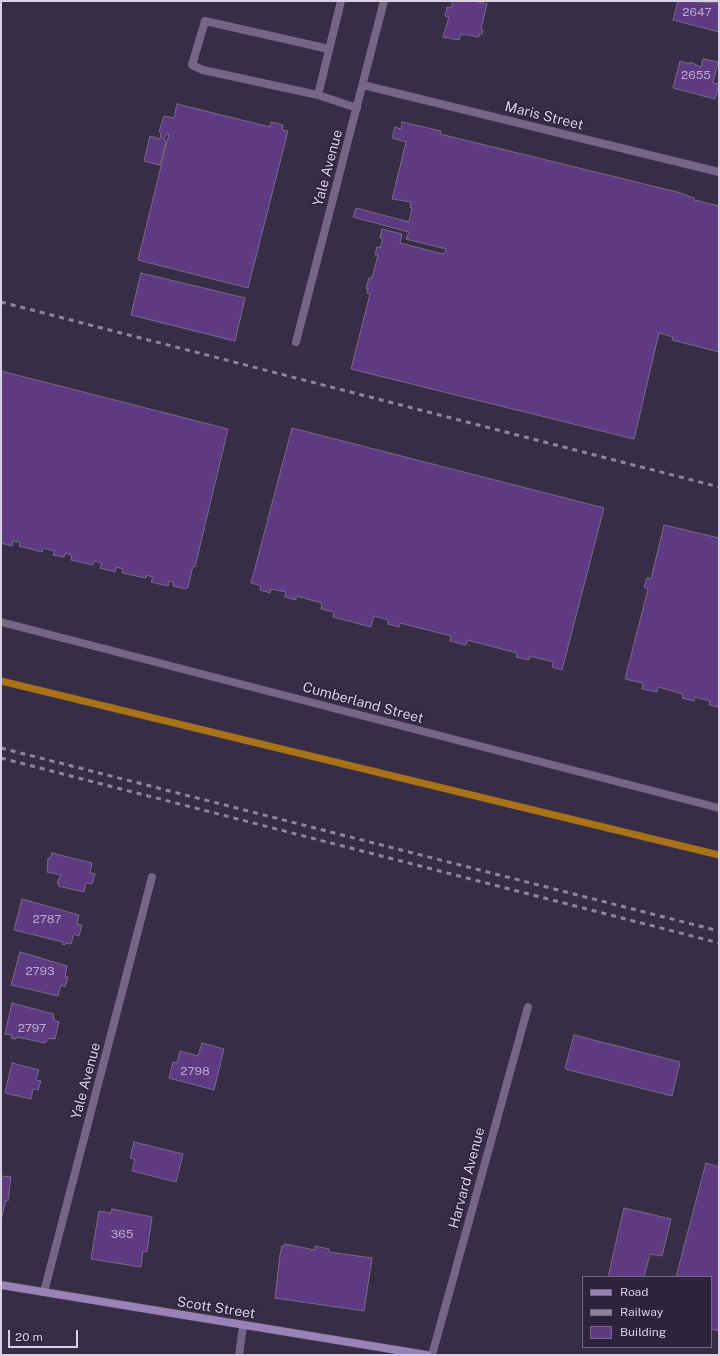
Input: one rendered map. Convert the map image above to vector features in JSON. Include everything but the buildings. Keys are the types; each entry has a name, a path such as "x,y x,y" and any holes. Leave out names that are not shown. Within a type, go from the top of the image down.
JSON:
{"main road":[{"name":"Scott Street","path":"1,1285 243,1326 427,1355"}],"street":[{"path":"318,95 341,1"},
{"name":"Yale Avenue","path":"296,342 384,1"},
{"path":"329,49 205,21 192,65 203,70 318,95 357,108"},
{"name":"Maris Street","path":"363,85 719,172"},
{"name":"Cumberland Street","path":"1,622 719,808"},
{"name":"Yale Avenue","path":"44,1292 152,877"},
{"name":"Harvard Avenue","path":"432,1355 528,1007"},
{"path":"239,1355 243,1326"}],"waterway":[{"path":"1,681 719,855"}],"railway":[{"path":"1,302 719,487"},
{"path":"1,748 719,931"},
{"path":"1,758 719,943"}]}
